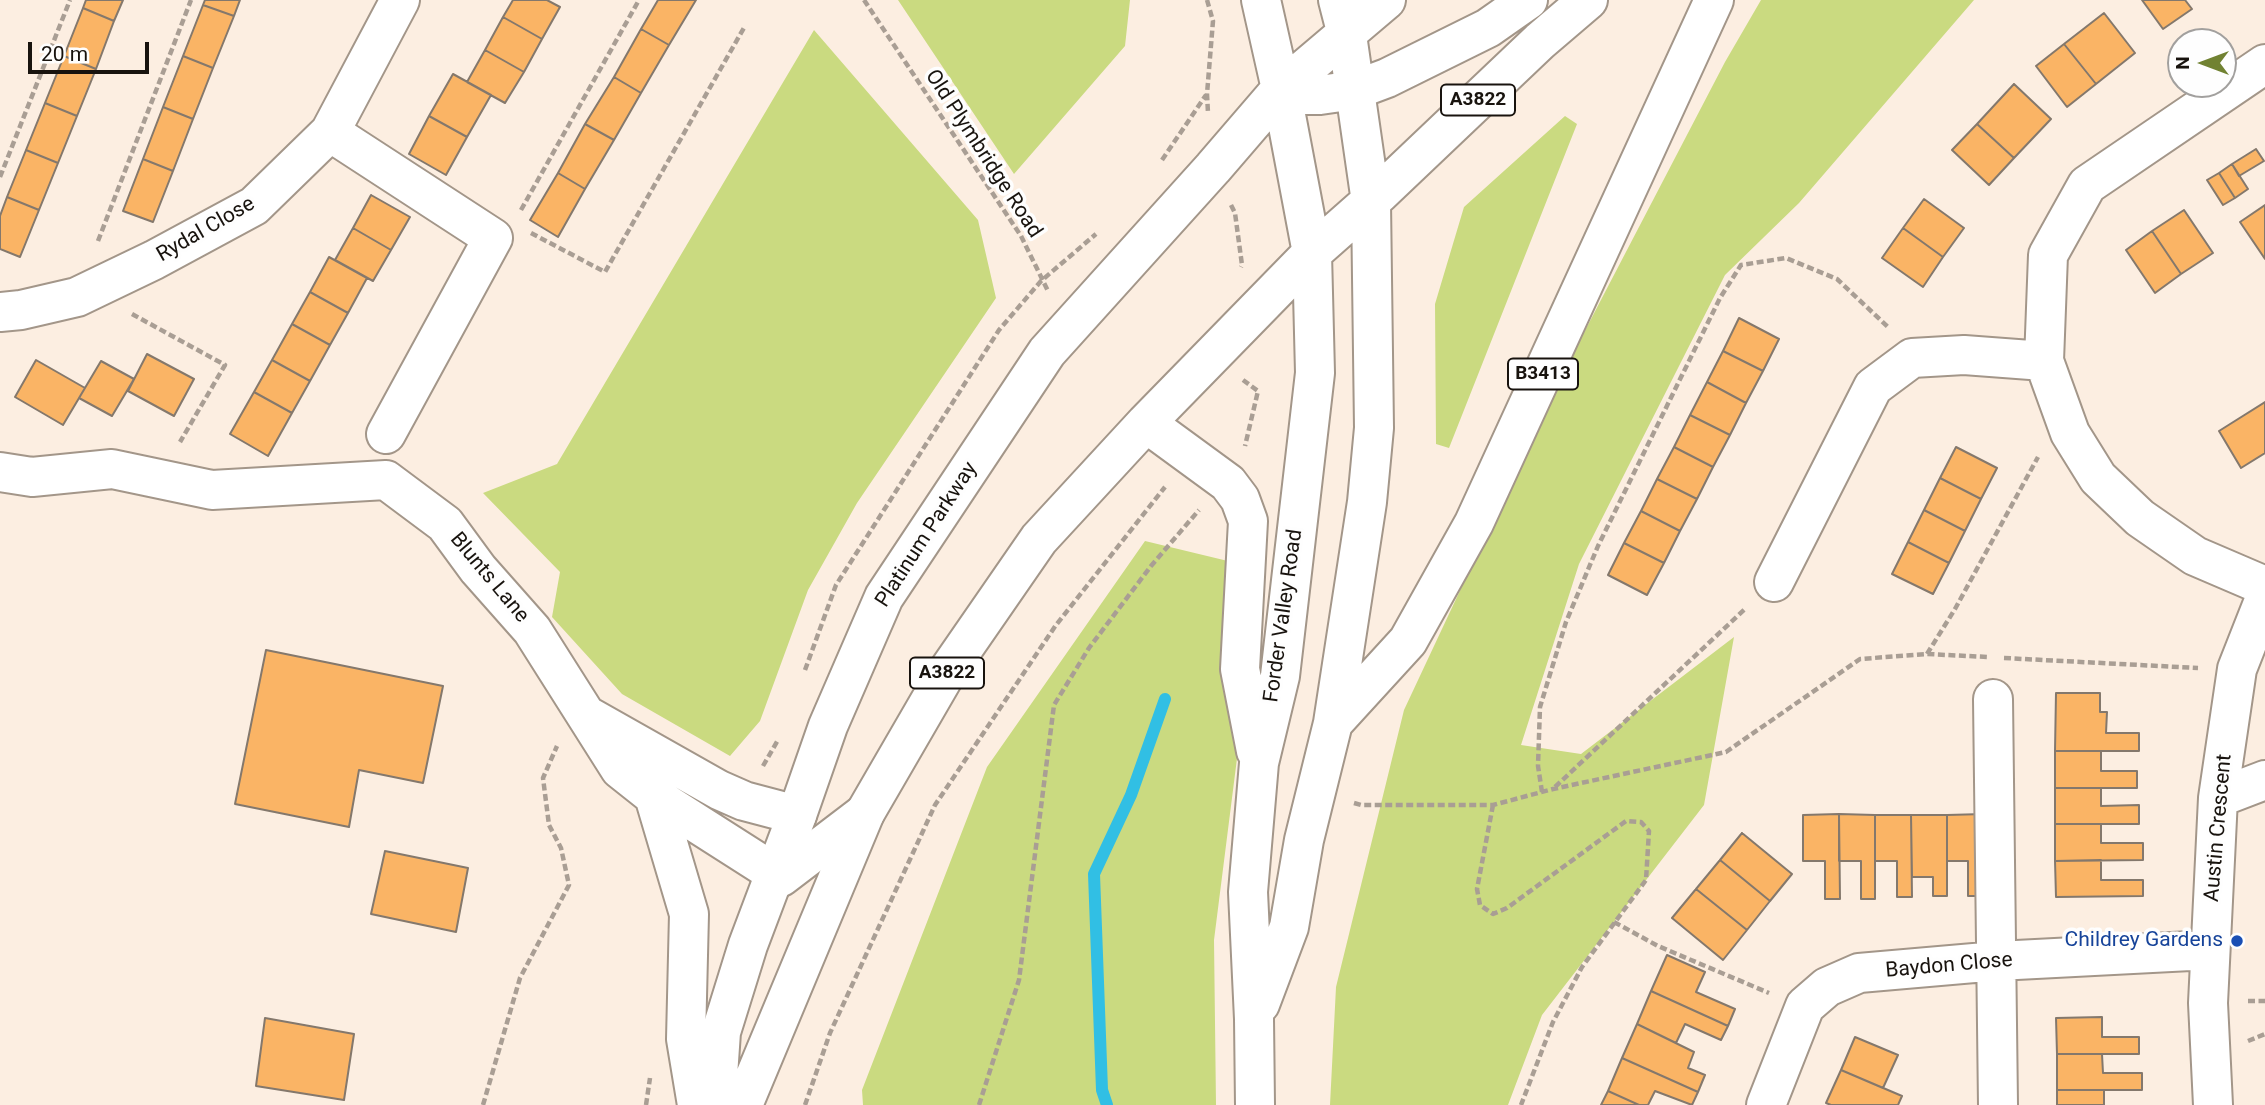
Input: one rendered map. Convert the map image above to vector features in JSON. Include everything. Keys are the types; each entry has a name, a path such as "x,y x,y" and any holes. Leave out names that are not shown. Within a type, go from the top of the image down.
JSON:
{"main road":[{"name":"Rydal Close","path":"0,312 21,310 83,294 154,260 254,206 330,132 400,0"},
{"name":"Forder Valley Road","path":"1255,1105 1248,892 1259,764 1280,676 1315,373 1311,253 1281,89 1261,0"},
{"path":"1386,0 1342,18 1281,89 1303,95 1355,90 1387,78 1489,28 1528,0"},
{"name":"A3822","path":"743,1105 865,813 946,675 1039,539 1146,423 1311,253 1371,202 1540,41 1588,0"},
{"name":"B3413","path":"1333,723 1408,641 1474,523 1714,0"},
{"path":"1333,723 1367,502 1374,428 1371,202 1342,18"},
{"path":"2265,64 2087,185 2048,255 2044,361 2070,433 2098,478 2140,518 2195,556 2265,586"},
{"name":"Platinum Parkway","path":"716,1105 721,1032 748,945 828,726 884,597 1047,352 1281,89"},
{"path":"330,132 493,237 386,434"},
{"path":"1774,582 1873,387 1912,358 1964,355 2044,361"},
{"path":"1146,423 1228,484 1240,499 1248,521 1240,669 1259,764"},
{"name":"Blunts Lane","path":"0,472 32,477 112,469 212,490 386,481 445,524 478,569 532,630 620,769 654,796 774,874"},
{"name":"Austin Crescent","path":"2213,1105 2208,1003 2218,798 2237,669 2265,598"},
{"path":"1993,698 1997,1105"},
{"path":"579,707 719,790 744,801 797,815"},
{"name":"Forder Valley Road","path":"1254,1019 1289,927 1304,840 1333,723"},
{"path":"2218,798 2265,780"},
{"path":"654,796 689,914 686,1039 697,1105"},
{"path":"774,874 781,877 865,813"},
{"name":"Baydon Close","path":"1766,1105 1805,1006 1827,987 1858,973 1997,961 2210,950"}],"path":[{"path":"0,177 70,0"},
{"path":"176,449 225,365 83,294 191,0"},
{"path":"520,212 638,0"},
{"name":"Old Plymbridge Road","path":"864,0 1021,236 1041,281 1072,327"},
{"path":"1207,0 1213,21 1207,94"},
{"path":"525,229 605,272 745,26"},
{"path":"1542,792 1538,766 1540,707 1566,622 1598,546 1720,298 1741,265 1786,258 1837,279 1887,325"},
{"path":"1927,654 1955,609 2063,414"},
{"path":"805,1105 830,1033 935,805 1056,625 1189,456"},
{"path":"979,1105 1019,980 1055,705 1089,648 1151,566 1202,507"},
{"path":"1553,789 1774,582"},
{"path":"1317,792 1361,805 1493,805 1553,789 1726,752 1860,659 1927,654 1990,657"},
{"path":"2002,658 2167,668"},
{"path":"483,1105 520,978 569,885 561,848 549,824 543,778 579,707"},
{"path":"1493,805 1477,890 1480,905 1493,914 1507,908 1626,821 1641,822 1649,831 1646,880 1582,967 1553,1022 1521,1105"},
{"path":"1614,922 1658,946 1779,997 1827,987"}],"green space":[{"path":"898,0 1130,0 1125,46 1014,174"},
{"path":"1761,0 1974,0 1799,203 1725,275 1579,564 1521,745 1581,754 1734,637 1704,805 1542,1015 1508,1105 1330,1105 1336,987 1404,710 1554,390 1725,62"},
{"path":"814,30 978,220 996,298 857,503 808,590 760,721 730,756 622,694 552,617 560,572 483,493 557,464"},
{"path":"1565,116 1577,124 1449,448 1436,444 1435,304 1464,207"},
{"path":"1145,541 1261,569 1214,940 1216,1105 863,1105 862,1090 987,767"}],"building":[{"path":"86,0 123,0 114,21 83,8"},
{"path":"205,0 240,0 234,16 203,5"},
{"path":"513,0 547,0 560,7 542,39 503,17"},
{"path":"658,0 696,0 669,45 641,29"},
{"path":"2142,0 2185,0 2192,9 2163,29"},
{"path":"203,5 234,16 213,68 183,56"},
{"path":"83,8 114,21 96,69 64,56"},
{"path":"2104,13 2135,53 2096,84 2064,44"},
{"path":"503,17 542,39 524,72 485,50"},
{"path":"641,29 669,45 641,93 614,77"},
{"path":"2064,44 2096,84 2067,107 2036,66"},
{"path":"485,50 524,72 505,103 467,82"},
{"path":"64,56 96,69 77,116 45,103"},
{"path":"183,56 213,68 193,119 163,107"},
{"path":"453,74 491,95 467,137 429,116"},
{"path":"614,77 641,93 614,140 585,124"},
{"path":"2014,84 2051,119 2014,158 1977,124"},
{"path":"45,103 77,116 58,163 26,150"},
{"path":"163,107 193,119 173,171 143,159"},
{"path":"429,116 467,137 446,175 409,154"},
{"path":"585,124 614,140 585,189 558,173"},
{"path":"1977,124 2014,158 1989,185 1952,150"},
{"path":"2256,149 2264,161 2239,176 2232,164"},
{"path":"26,150 58,163 39,210 7,197"},
{"path":"143,159 173,171 153,222 123,211"},
{"path":"2232,164 2248,189 2235,198 2219,173"},
{"path":"558,173 585,189 558,237 530,220"},
{"path":"2219,173 2235,198 2223,205 2207,180"},
{"path":"371,195 410,217 391,250 353,228"},
{"path":"7,197 39,210 20,257 0,249 0,216"},
{"path":"1924,199 1964,228 1943,257 1903,228"},
{"path":"2265,205 2265,259 2240,222"},
{"path":"2184,210 2213,253 2181,274 2152,231"},
{"path":"353,228 391,250 373,281 335,260"},
{"path":"1903,228 1943,257 1923,287 1882,258"},
{"path":"2152,231 2181,274 2155,293 2126,250"},
{"path":"329,257 367,278 348,313 310,292"},
{"path":"310,292 348,313 330,345 292,324"},
{"path":"1739,318 1779,339 1763,371 1723,351"},
{"path":"292,324 330,345 310,381 272,360"},
{"path":"1723,351 1763,371 1746,403 1707,382"},
{"path":"147,354 194,379 174,416 128,391"},
{"path":"36,360 85,388 63,425 15,397"},
{"path":"272,360 310,381 292,413 254,392"},
{"path":"101,361 134,379 112,416 79,398"},
{"path":"1707,382 1746,403 1730,435 1690,415"},
{"path":"254,392 292,413 268,456 230,434"},
{"path":"2265,402 2265,453 2241,468 2219,431"},
{"path":"1690,415 1730,435 1713,467 1674,447"},
{"path":"1674,447 1713,467 1697,499 1657,479"},
{"path":"1956,447 1997,468 1981,499 1940,478"},
{"path":"1940,478 1981,499 1965,531 1924,510"},
{"path":"1657,479 1697,499 1680,531 1641,511"},
{"path":"1924,510 1965,531 1949,563 1908,542"},
{"path":"1641,511 1680,531 1664,563 1624,543"},
{"path":"1908,542 1949,563 1933,594 1892,574"},
{"path":"1624,543 1664,563 1647,595 1608,575"},
{"path":"266,650 443,686 423,783 359,770 349,827 235,804"},
{"path":"2056,693 2100,693 2100,712 2107,712 2106,733 2139,733 2139,751 2055,751"},
{"path":"2055,751 2101,751 2101,771 2137,771 2137,788 2055,788"},
{"path":"2055,788 2101,788 2101,806 2139,805 2139,824 2055,824"},
{"path":"1839,814 1840,899 1825,899 1825,861 1803,861 1803,815"},
{"path":"1839,814 1875,815 1875,899 1861,899 1861,861 1839,861"},
{"path":"1984,814 1984,896 1968,896 1968,861 1947,861 1947,815"},
{"path":"1875,815 1911,815 1912,897 1897,897 1897,861 1875,861"},
{"path":"1911,815 1947,815 1947,896 1933,896 1933,877 1912,877"},
{"path":"2055,824 2101,824 2101,843 2143,843 2143,860 2055,861"},
{"path":"1742,833 1792,874 1770,901 1720,860"},
{"path":"385,851 468,868 456,932 371,914"},
{"path":"1720,860 1770,901 1747,930 1696,889"},
{"path":"2101,860 2101,880 2143,880 2143,896 2056,897 2055,861"},
{"path":"1696,889 1747,930 1723,960 1672,918"},
{"path":"1667,955 1705,972 1696,992 1735,1009 1728,1026 1651,991"},
{"path":"1651,991 1728,1026 1721,1040 1685,1024 1676,1043 1637,1024"},
{"path":"2102,1017 2102,1037 2139,1037 2139,1054 2057,1054 2056,1018"},
{"path":"265,1018 354,1034 344,1100 256,1086"},
{"path":"1637,1024 1694,1052 1688,1068 1705,1075 1698,1092 1622,1058"},
{"path":"1855,1037 1898,1055 1883,1088 1841,1070"},
{"path":"2057,1054 2102,1054 2103,1073 2142,1073 2142,1090 2057,1090"},
{"path":"1622,1058 1698,1092 1692,1105 1655,1091 1648,1105 1639,1105 1608,1091"},
{"path":"1841,1070 1902,1096 1898,1105 1826,1103"},
{"path":"2057,1090 2104,1090 2104,1105 2057,1105"},
{"path":"1608,1091 1639,1105 1601,1105"}],"waterway":[{"path":"1107,1105 1102,1090 1094,874 1131,795 1165,699"}],"place":[{"name":"Childrey Gardens","path":"2237,941"}]}
